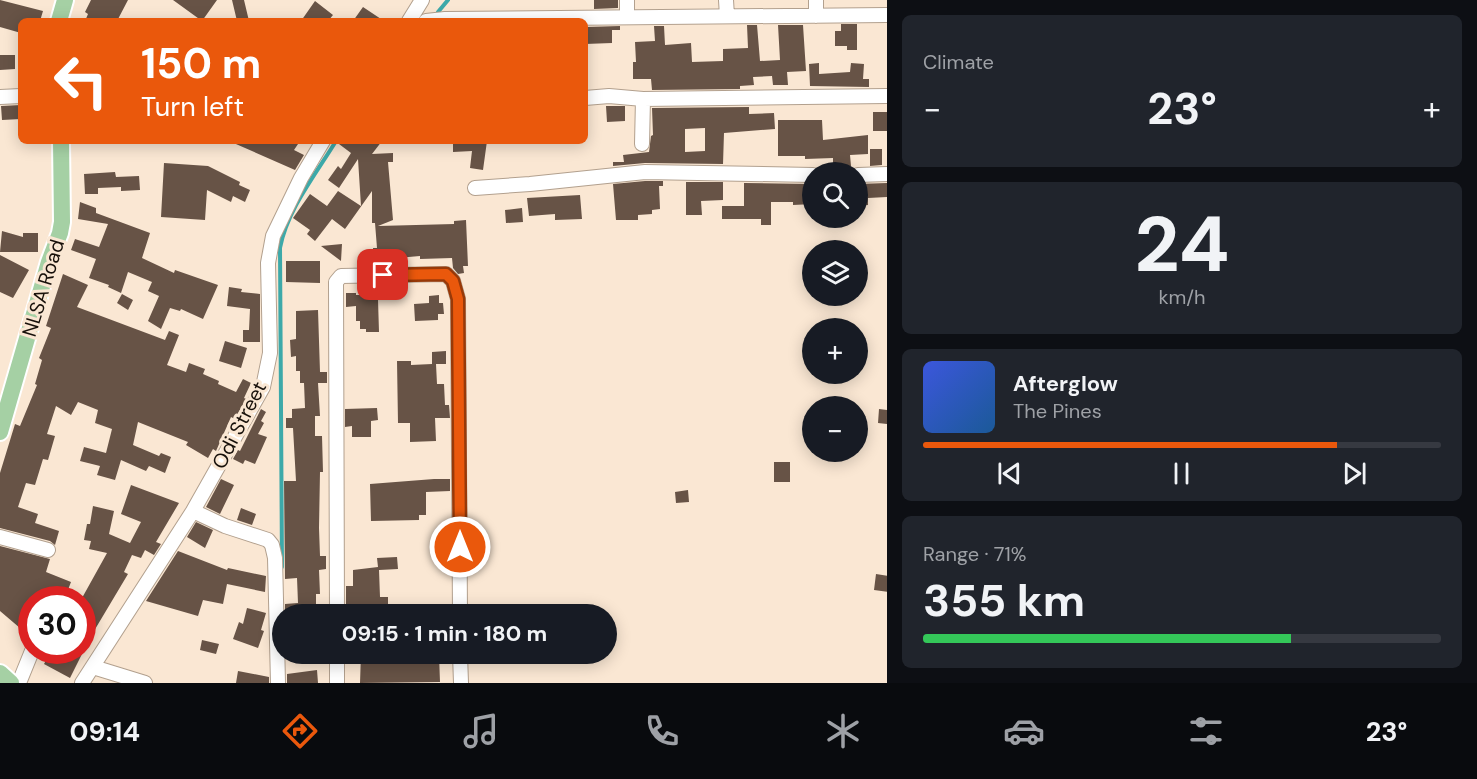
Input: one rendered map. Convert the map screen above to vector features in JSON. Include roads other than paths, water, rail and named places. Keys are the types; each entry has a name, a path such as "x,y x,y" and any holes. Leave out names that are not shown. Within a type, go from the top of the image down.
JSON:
{"main road":[{"path":"60,18 65,0"},
{"name":"NLSA Road","path":"0,432 60,233 62,222 61,144"},
{"path":"0,673 11,683"}],"street":[{"path":"411,18 422,0"},
{"path":"627,0 627,17"},
{"path":"726,0 726,16"},
{"path":"816,0 816,16"},
{"path":"536,18 887,15"},
{"path":"0,97 18,96"},
{"path":"588,98 887,96"},
{"path":"642,144 643,99"},
{"name":"Odi Street","path":"82,683 193,511 263,387 270,353 268,263 273,236 301,178 321,144"},
{"path":"475,188 645,172 802,175"},
{"path":"868,175 887,174"},
{"path":"337,604 336,282 341,276 446,274 453,281 458,299 460,604"},
{"path":"193,511 268,540 272,545 275,558 278,683"},
{"path":"0,537 48,550"},
{"path":"19,683 27,664"},
{"path":"337,664 337,683"},
{"path":"460,664 460,683"},
{"path":"93,667 145,683"}],"waterway":[{"path":"438,12 448,0"},
{"path":"282,567 280,248 296,206 334,144"}]}
